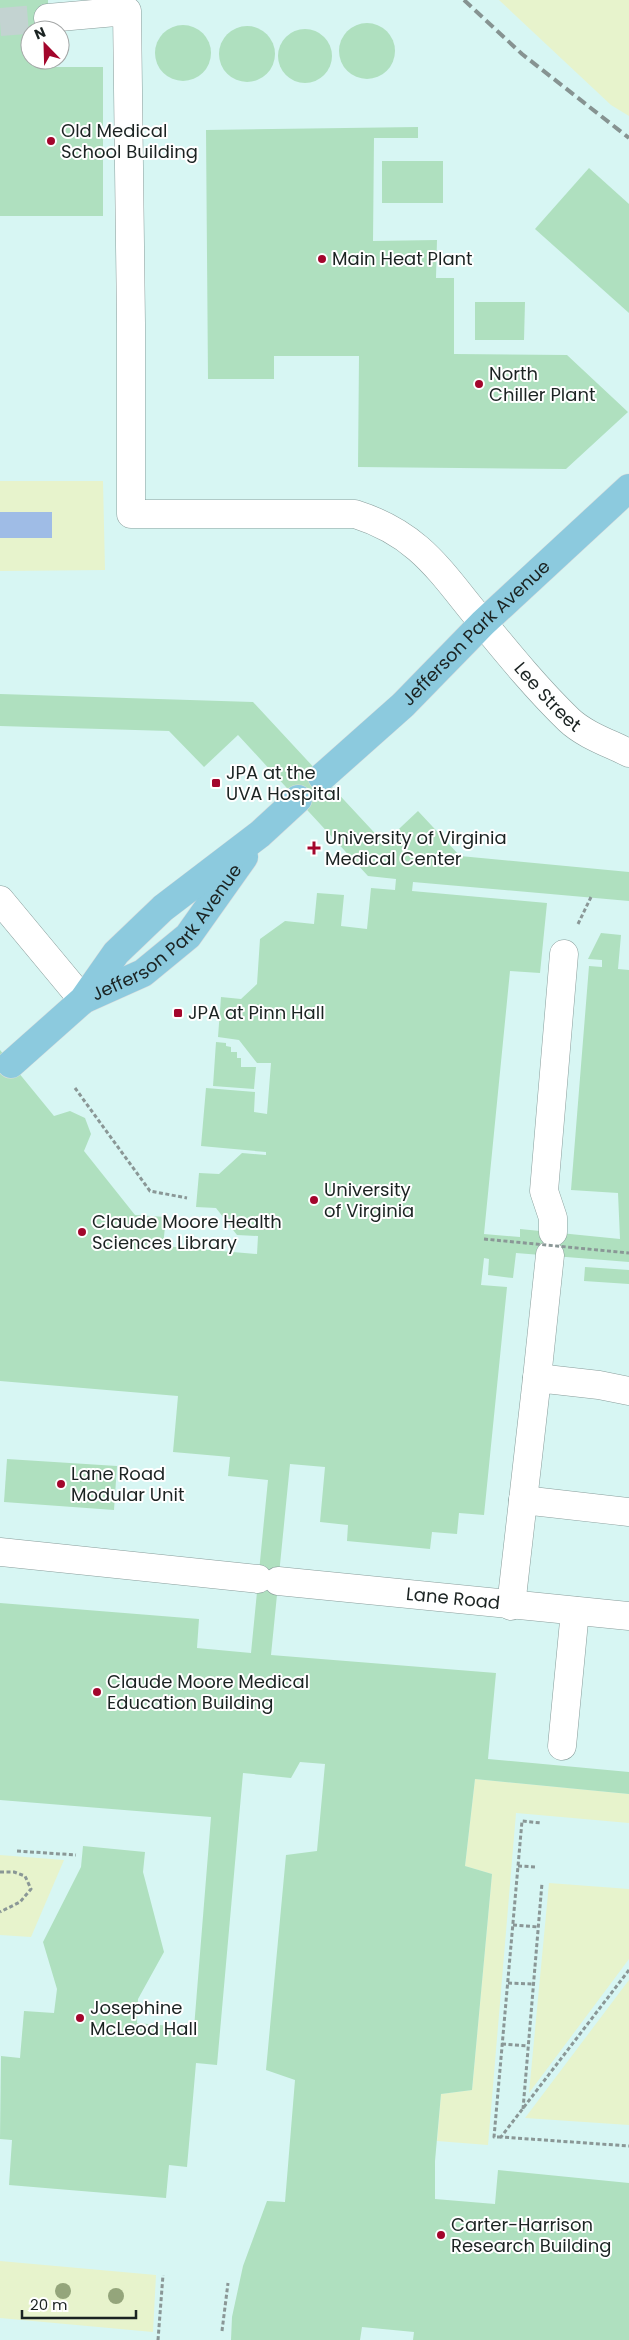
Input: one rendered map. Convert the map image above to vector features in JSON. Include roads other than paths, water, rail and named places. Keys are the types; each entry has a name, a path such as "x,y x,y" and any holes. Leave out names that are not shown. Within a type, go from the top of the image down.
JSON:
{"main road":[{"name":"Jefferson Park Avenue","path":"322,777 402,705 483,623 629,488"},
{"name":"Jefferson Park Avenue","path":"11,1064 83,1000 116,953 163,908 260,834 298,799"},
{"name":"Jefferson Park Avenue","path":"83,1000 143,973 188,936 260,834"}],"street":[{"name":"Lee Street","path":"48,18 127,11 131,323 131,514 355,514 380,522 403,536 437,565 483,623 570,721 592,735 629,753"},
{"path":"0,900 83,1000"},
{"path":"511,1606 538,1378 551,1244 553,1218 544,1191 564,954"},
{"path":"538,1378 599,1385 629,1391"},
{"path":"523,1500 629,1512"},
{"name":"Lane Road","path":"0,1552 511,1606 629,1616"},
{"path":"562,1746 576,1612"}],"water":[{"path":"0,512 52,512 52,538 0,538"}],"tunnel":[{"path":"0,22 48,18"}],"railway":[{"path":"464,0 522,54 629,138"}],"place":[{"name":"Old Medical School Building","path":"51,141"},
{"name":"Main Heat Plant","path":"322,259"},
{"name":"North Chiller Plant","path":"479,384"},
{"name":"JPA at the UVA Hospital","path":"216,783"},
{"name":"University of Virginia Medical Center","path":"314,848"},
{"name":"JPA at Pinn Hall","path":"178,1013"},
{"name":"University of Virginia","path":"314,1200"},
{"name":"Claude Moore Health Sciences Library","path":"82,1232"},
{"name":"Lane Road Modular Unit","path":"61,1484"},
{"name":"Claude Moore Medical Education Building","path":"97,1692"},
{"name":"Josephine McLeod Hall","path":"80,2018"},
{"name":"Carter-Harrison Research Building","path":"441,2235"}]}
